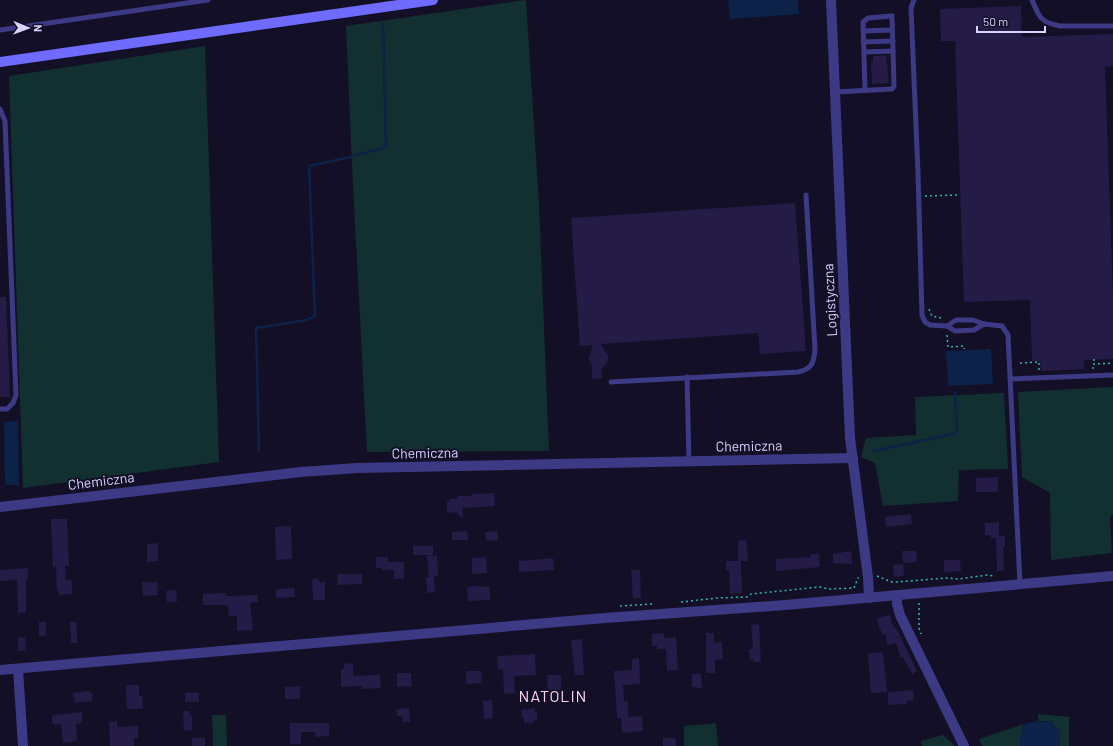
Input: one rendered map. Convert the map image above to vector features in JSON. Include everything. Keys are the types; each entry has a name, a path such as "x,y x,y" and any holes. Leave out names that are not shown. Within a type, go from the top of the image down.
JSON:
{"main road":[{"path":"0,62 433,0"}],"street":[{"name":"Logistyczna","path":"831,0 850,433 868,577 869,598"},
{"name":"Chemiczna","path":"0,506 301,472 333,470 853,458"},
{"path":"0,670 605,618 869,598 1113,576"},
{"path":"897,595 897,604 900,615 964,746"},
{"path":"18,669 23,746"}],"lane":[{"path":"0,30 208,0"},
{"path":"914,0 911,8 922,315 925,322 930,325 947,326 955,331 974,330 984,324"},
{"path":"1032,0 1038,15 1044,22 1051,25 1113,26"},
{"path":"835,92 892,89 894,86 892,16 868,18 863,22 865,90"},
{"path":"863,31 892,30"},
{"path":"863,42 893,41"},
{"path":"864,52 893,51"},
{"path":"0,109 5,122 16,395 13,402 7,409 0,409"},
{"path":"611,382 798,372 806,370 812,365 815,348 806,196"},
{"path":"947,326 956,320 973,320 984,324 996,324 1002,326 1008,335 1020,584"},
{"path":"1010,379 1113,375"},
{"path":"687,377 690,462"}],"path":[{"path":"925,196 959,195"},
{"path":"929,309 932,316 947,318"},
{"path":"947,334 948,347 964,346 964,350"},
{"path":"1093,370 1094,359"},
{"path":"1020,363 1039,362 1039,372"},
{"path":"1094,364 1113,363"}],"green space":[{"path":"526,0 539,204 549,451 367,452 346,26"},
{"path":"205,46 219,462 23,488 9,76"},
{"path":"1113,387 1113,515 1110,516 1112,553 1051,560 1050,493 1022,477 1018,392"},
{"path":"1004,393 1008,469 959,470 958,501 883,506 875,463 861,457 866,438 916,435 915,397"},
{"path":"1038,714 1069,717 1069,746 1060,746 1060,733 1051,721 1038,721"},
{"path":"212,715 226,715 227,746 213,746"},
{"path":"716,723 718,746 684,746 684,726"},
{"path":"1024,724 1020,737 1020,746 982,746 979,739"},
{"path":"943,735 955,746 922,746 921,741"}],"water":[{"path":"728,0 798,0 799,14 730,19"},
{"path":"991,349 993,384 948,386 946,351"},
{"path":"18,421 19,485 5,485 4,422"},
{"path":"1051,721 1060,733 1060,746 1020,746 1020,737 1024,724"}],"building":[{"path":"1021,6 1022,37 1113,34 1113,66 1105,67 1113,295 1113,359 1084,360 1084,369 1041,371 1040,361 1032,361 1030,300 964,302 955,41 941,41 940,9"},
{"path":"886,55 889,83 872,84 871,62 873,62 873,56"},
{"path":"795,203 806,351 760,354 758,333 601,344 608,356 608,360 601,369 602,378 592,379 592,365 589,357 593,345 580,346 571,218"},
{"path":"0,297 6,297 10,397 0,397"},
{"path":"998,477 998,492 976,492 976,478"},
{"path":"494,493 495,506 462,508 463,519 456,512 447,513 447,502 449,502 449,499 456,499 458,496 472,496 472,494"},
{"path":"911,514 912,524 886,527 885,517"},
{"path":"51,519 67,519 69,566 65,566 66,580 72,580 72,594 59,595 59,591 57,591 56,566 53,567"},
{"path":"999,522 999,536 1005,536 1005,547 1003,547 1004,571 997,571 996,538 991,538 991,535 985,535 985,523"},
{"path":"291,526 292,559 276,560 275,527"},
{"path":"467,531 468,540 452,540 452,532"},
{"path":"498,531 498,540 486,541 485,532"},
{"path":"746,540 748,561 741,561 742,593 730,594 729,570 726,570 726,561 738,561 738,541"},
{"path":"158,543 158,561 147,562 147,544"},
{"path":"413,546 433,546 433,555 413,555"},
{"path":"851,551 852,564 833,563 833,554"},
{"path":"902,551 916,551 917,562 903,563"},
{"path":"810,554 819,554 820,567 776,571 776,559 811,557"},
{"path":"437,555 438,576 434,577 435,592 427,593 426,577 429,577 427,556"},
{"path":"376,557 388,557 388,562 404,562 404,579 394,579 394,570 382,570 382,568 376,568"},
{"path":"486,557 487,573 472,574 472,558"},
{"path":"553,558 554,570 519,572 519,561"},
{"path":"944,560 960,560 961,571 944,572"},
{"path":"903,564 904,576 894,577 893,565"},
{"path":"28,568 28,579 26,579 26,612 18,613 17,580 0,581 0,570"},
{"path":"631,570 640,570 641,598 633,598"},
{"path":"337,574 362,574 362,584 338,585"},
{"path":"319,578 319,582 325,582 325,600 313,600 312,579"},
{"path":"142,582 157,582 158,595 143,596"},
{"path":"467,587 490,587 490,600 468,601"},
{"path":"294,588 295,597 276,598 276,589"},
{"path":"176,590 177,602 167,602 166,591"},
{"path":"226,593 226,596 258,595 258,602 250,603 253,630 237,631 237,616 229,616 228,605 203,605 203,594"},
{"path":"890,615 892,624 899,633 917,671 912,674 903,657 901,658 896,643 887,645 886,635 883,635 878,625 877,618"},
{"path":"39,622 46,622 46,636 39,636"},
{"path":"70,622 76,622 78,643 71,643"},
{"path":"759,624 761,662 754,662 753,659 750,660 749,649 753,649 751,625"},
{"path":"664,633 664,638 676,637 678,670 667,671 666,649 657,649 657,646 652,646 652,634"},
{"path":"706,633 714,633 714,643 722,642 723,659 715,660 715,673 706,673"},
{"path":"25,637 26,651 18,651 18,638"},
{"path":"582,639 584,675 575,675 571,640"},
{"path":"883,652 887,692 871,693 868,654"},
{"path":"535,654 536,675 514,676 515,693 504,694 503,669 498,670 497,656"},
{"path":"639,658 640,684 623,685 624,702 628,701 628,717 642,716 643,731 622,733 621,718 617,718 614,671 632,670 632,659"},
{"path":"353,663 353,676 380,675 381,688 362,689 362,686 341,687 341,669 344,669 344,664"},
{"path":"466,671 481,671 482,683 466,684"},
{"path":"397,673 411,673 412,686 397,687"},
{"path":"692,674 701,674 702,688 692,687"},
{"path":"547,675 561,675 561,690 548,691"},
{"path":"126,685 139,685 139,696 142,696 143,709 127,709"},
{"path":"300,686 300,699 285,699 285,687"},
{"path":"913,690 914,700 907,701 907,704 888,705 888,692"},
{"path":"88,691 93,694 92,701 75,703 73,693"},
{"path":"185,693 199,693 199,702 185,702"},
{"path":"492,700 493,718 484,719 483,701"},
{"path":"409,708 410,722 403,722 402,716 397,716 396,709"},
{"path":"535,708 537,720 533,721 533,723 524,723 521,710"},
{"path":"183,711 190,711 190,716 192,716 192,730 184,731"},
{"path":"82,712 82,723 76,724 77,741 63,743 61,724 55,725 52,723 52,717 54,715"},
{"path":"117,721 117,727 138,726 138,738 134,738 134,746 110,746 109,722"},
{"path":"290,723 329,723 329,736 316,737 315,732 301,732 301,744 290,744"},
{"path":"192,738 205,738 205,746 192,746"},
{"path":"663,738 675,738 676,746 663,746"}],"waterway":[{"path":"259,450 256,328 307,320 315,316 309,166 386,147 383,23"},
{"path":"874,451 957,433 955,392"}],"district":[{"name":"NATOLIN","path":"553,696"}]}
